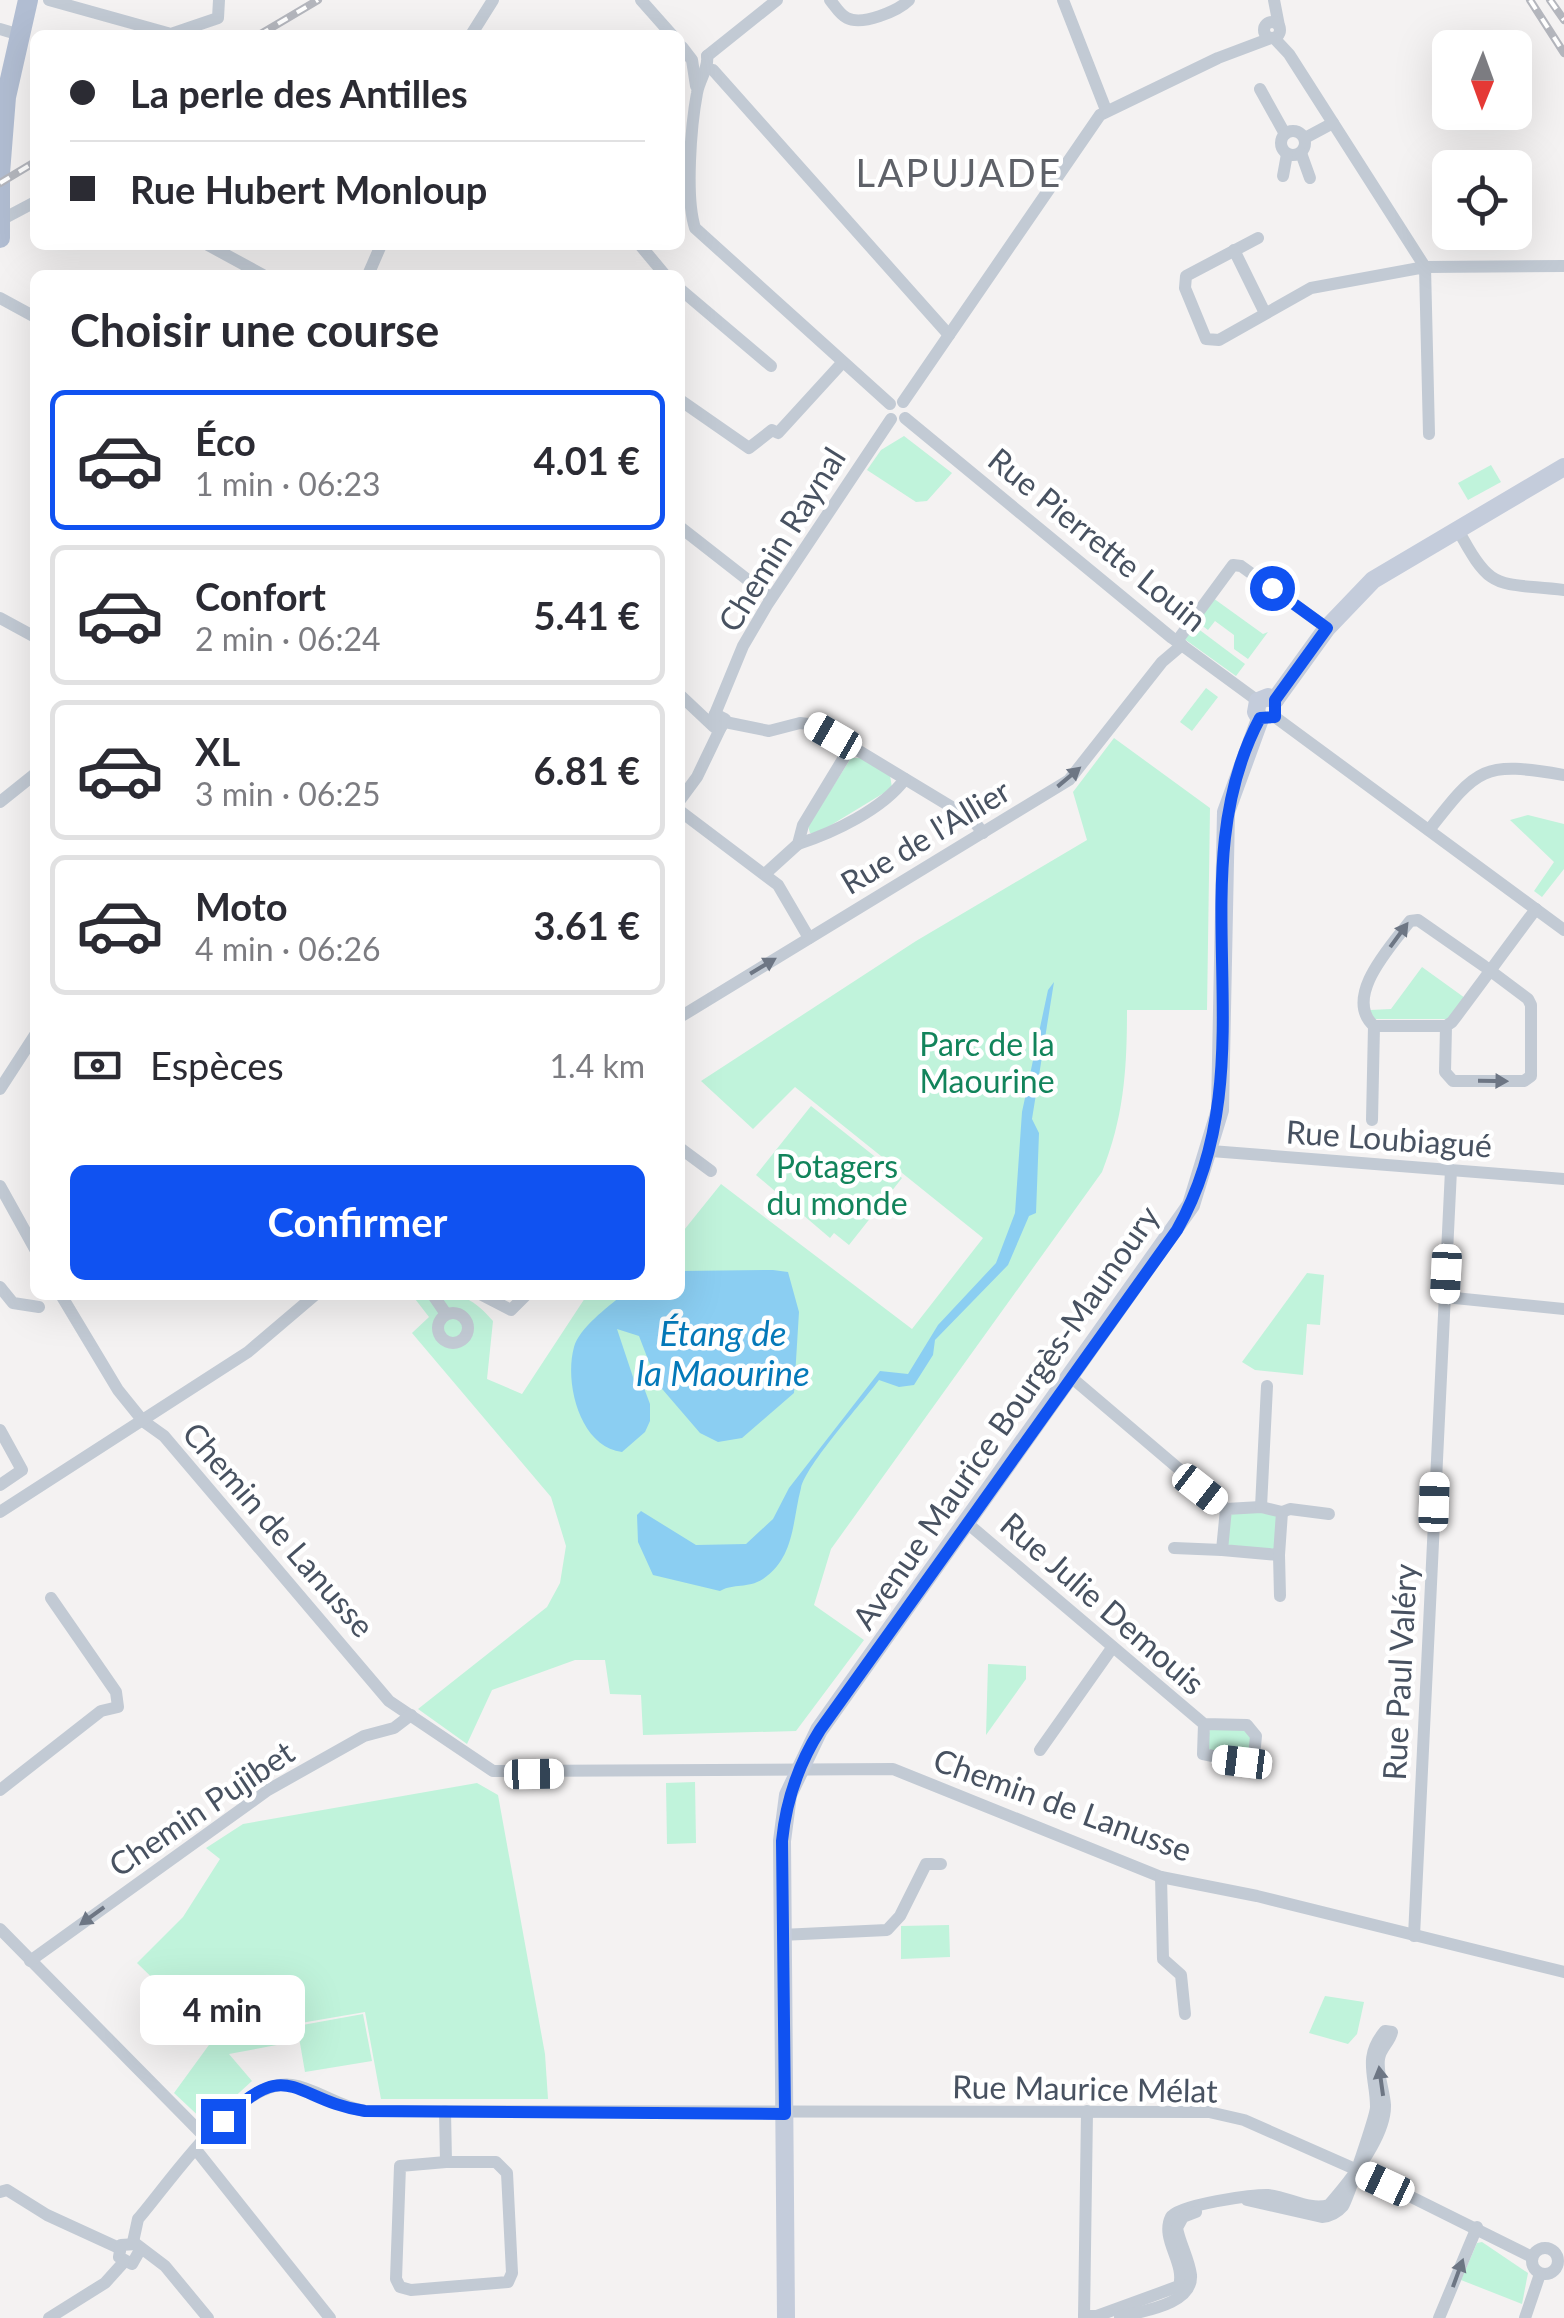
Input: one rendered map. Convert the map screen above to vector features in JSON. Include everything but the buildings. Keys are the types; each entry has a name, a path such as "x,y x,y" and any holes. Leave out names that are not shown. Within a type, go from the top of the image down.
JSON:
{"main road":[{"path":"0,173 10,32 28,0"},
{"path":"0,181 0,238"}],"street":[{"path":"49,0 157,30"},
{"path":"183,30 214,20 222,11 219,0"},
{"path":"474,30 493,0"},
{"path":"641,0 668,30"},
{"path":"776,0 701,63 686,164 695,228 842,363 896,403"},
{"path":"830,0 846,18 858,21 902,7 909,0"},
{"path":"1063,0 1106,110"},
{"path":"1273,0 1273,31 1425,268 1429,434"},
{"path":"898,419 896,403 949,335 1089,127 1106,110 1273,31"},
{"path":"685,49 949,335"},
{"path":"1260,88 1285,134"},
{"path":"1283,176 1305,138 1333,122"},
{"path":"1305,138 1294,130 1285,134 1281,144 1294,153 1310,178"},
{"path":"0,220 30,205"},
{"path":"1258,238 1186,276 1185,288 1206,339 1218,340 1264,311 1326,284 1425,268 1564,266"},
{"path":"217,250 253,270"},
{"path":"644,250 662,270"},
{"path":"1234,250 1264,311"},
{"path":"685,292 771,366"},
{"path":"0,298 30,314"},
{"path":"685,403 750,448 772,430 778,433 842,363"},
{"name":"Chemin Raynal","path":"685,793 712,748 725,692 743,646 771,598 898,419"},
{"name":"Rue Pierrette Louin","path":"898,419 1177,641 1564,930"},
{"name":"Avenue Maurice Bourgès-Maunoury","path":"786,2318 784,1810 799,1770 820,1730 1177,1230 1211,1151 1222,1084 1224,829 1235,778 1267,709 1359,592 1391,566 1564,467"},
{"path":"1457,528 1485,576 1504,584 1558,590"},
{"path":"685,530 771,598"},
{"name":"Rue de l'Allier","path":"685,1014 1070,780 1233,565 1241,566 1327,628"},
{"path":"0,618 30,634"},
{"path":"685,699 717,720 769,731 808,723 972,820 983,832"},
{"path":"798,844 803,825 851,746"},
{"path":"1428,830 1469,780 1488,770 1509,768 1564,776"},
{"path":"1,800 30,778"},
{"path":"766,874 798,844 820,837 892,794 905,779"},
{"path":"685,803 766,874 809,938"},
{"path":"1372,1120 1371,1024 1366,980 1410,921 1418,920 1490,971 1532,1005 1531,1076 1524,1081 1454,1081 1445,1072 1446,1026 1490,971 1536,909"},
{"path":"1371,1024 1446,1026"},
{"path":"0,1089 30,1043"},
{"name":"Rue Loubiagué","path":"1211,1151 1564,1178"},
{"path":"685,1152 710,1172"},
{"name":"Rue Paul Valéry","path":"1414,1936 1452,1170"},
{"path":"0,1186 30,1240"},
{"path":"0,1287 13,1303 39,1306"},
{"path":"1445,1296 1564,1309"},
{"path":"64,1300 118,1390 143,1421 248,1352 309,1300"},
{"path":"436,1300 446,1314"},
{"path":"491,1300 510,1310 521,1300"},
{"path":"1072,1378 1226,1509 1290,1509 1328,1514"},
{"path":"1262,1508 1267,1386"},
{"name":"Chemin de Lanusse","path":"0,1512 143,1421 164,1436 389,1701 453,1746 491,1780 534,1774 893,1770 1161,1878 1256,1896 1564,1972"},
{"path":"0,1430 22,1470 0,1485"},
{"path":"1222,1550 1226,1509"},
{"path":"1280,1596 1282,1512"},
{"name":"Rue Julie Demouis","path":"967,1523 1204,1724 1247,1725 1256,1736 1254,1756 1242,1762 1203,1754 1204,1724"},
{"path":"1174,1548 1279,1556"},
{"path":"0,1790 101,1711 118,1707 116,1692 51,1598"},
{"path":"1040,1750 1112,1648"},
{"name":"Chemin Pujibet","path":"30,1962 268,1790 364,1736 379,1733 412,1715"},
{"path":"782,1935 879,1934 900,1916 926,1864 941,1864"},
{"path":"1161,1878 1164,1960 1181,1975 1185,2014"},
{"path":"0,1929 207,2139 138,2218 130,2253 105,2282 49,2318"},
{"path":"1088,2111 1084,2317 1097,2316 1179,2286 1181,2272 1169,2234 1171,2217 1186,2206 1248,2200 1264,2194 1326,2208 1370,2153 1385,2106 1379,2060 1393,2036 1389,2031 1377,2041 1370,2060 1376,2126"},
{"name":"Rue Maurice Mélat","path":"207,2139 245,2099 271,2086 305,2088 344,2108 445,2111 1222,2114 1354,2169 1532,2257"},
{"path":"445,2111 446,2162"},
{"path":"197,2150 330,2318"},
{"path":"446,2162 504,2166 512,2273 508,2282 410,2290 400,2287 396,2280 400,2166 446,2162"},
{"path":"2,2188 47,2215 158,2262 208,2318"},
{"path":"1118,2318 1182,2296 1191,2276 1178,2222 1188,2214 1232,2201"},
{"path":"1439,2318 1477,2227"},
{"path":"1553,2251 1564,2240"},
{"path":"1540,2274 1532,2267 1532,2257 1541,2248 1553,2251"},
{"path":"1540,2274 1560,2268 1553,2251"},
{"path":"1525,2318 1540,2274"}],"green space":[{"path":"904,436 952,473 927,501 916,502 867,470 881,450"},
{"path":"1491,465 1501,482 1468,500 1458,483"},
{"path":"1213,598 1263,634 1268,632 1248,659 1234,649 1234,635 1215,621 1208,630 1196,621"},
{"path":"1193,625 1245,664 1236,676 1183,638"},
{"path":"1206,688 1218,697 1192,731 1180,722"},
{"name":"Parc de la Maourine","path":"1114,738 1210,808 1207,1010 1127,1010 1123,1093 1102,1172 831,1549 814,1605 864,1640 796,1731 643,1735 641,1695 610,1694 605,1660 575,1660 492,1690 467,1744 418,1709 547,1607 560,1583 566,1546 551,1497 412,1333 429,1317 416,1300 469,1300 483,1310 493,1321 487,1379 522,1394 584,1300 685,1300 685,1229 721,1184 912,1329 983,1238 795,1087 753,1129 701,1081 916,941 1087,840 1073,792"},
{"path":"851,758 861,758 890,775 892,788 818,833 810,833 808,826"},
{"path":"1528,815 1564,824 1564,869 1542,897 1534,891 1554,862 1510,820"},
{"path":"1422,967 1465,998 1448,1019 1371,1019 1370,1010 1391,1009"},
{"name":"Potagers du monde","path":"811,1106 902,1178 849,1245 834,1233 830,1238 756,1175"},
{"path":"1307,1273 1324,1275 1320,1325 1307,1324 1303,1375 1255,1370 1242,1362"},
{"path":"1238,1510 1277,1515 1277,1550 1231,1550 1224,1537 1227,1518"},
{"path":"988,1664 1026,1666 1026,1679 986,1735"},
{"path":"1210,1730 1245,1730 1253,1740 1251,1754 1246,1758 1214,1756 1206,1744"},
{"path":"695,1782 696,1843 667,1844 666,1783"},
{"path":"477,1783 498,1795 545,2054 548,2099 381,2099 365,2012 295,2024 298,2041 229,2054 252,2081 206,2123 174,2093 214,2038 137,1963 183,1917 220,1859 206,1848 243,1824"},
{"path":"949,1925 950,1957 901,1959 901,1926"},
{"path":"1325,1996 1364,2002 1357,2034 1348,2044 1309,2033"},
{"path":"363,2014 372,2061 305,2072 297,2026"},
{"path":"1482,2242 1528,2273 1522,2304 1461,2280 1477,2243"}],"water":[{"path":"1054,982 1032,1119 1039,1133 1036,1213 1029,1216 1008,1265 935,1340 933,1355 914,1385 899,1387 879,1380 836,1434 805,1478 787,1550 763,1579 720,1591 653,1575 638,1542 637,1515 641,1511 696,1545 746,1544 773,1519 789,1488 880,1371 908,1374 938,1325 996,1263 1015,1213 1022,1112 1048,990"},
{"name":"Étang de la Maourine","path":"685,1271 788,1272 799,1312 794,1393 742,1438 718,1442 700,1433 657,1383 639,1336 617,1329 634,1380 644,1388 650,1404 650,1421 645,1432 622,1452 607,1448 595,1439 578,1411 571,1378 574,1347 582,1332 616,1300 685,1300"}],"railway":[{"path":"267,30 318,0"},
{"path":"1530,0 1564,53"},
{"path":"1550,0 1564,20"},
{"path":"0,183 30,165"}],"district":[{"name":"LAPUJADE","path":"959,172"}],"route":[{"path":"223,2121 257,2090 289,2084 344,2108 365,2111 785,2114 782,1841 784,1810 799,1770 820,1730 1177,1230 1191,1206 1211,1151 1222,1084 1226,812 1235,778 1260,718 1275,717 1275,700 1327,628 1272,588"}]}
